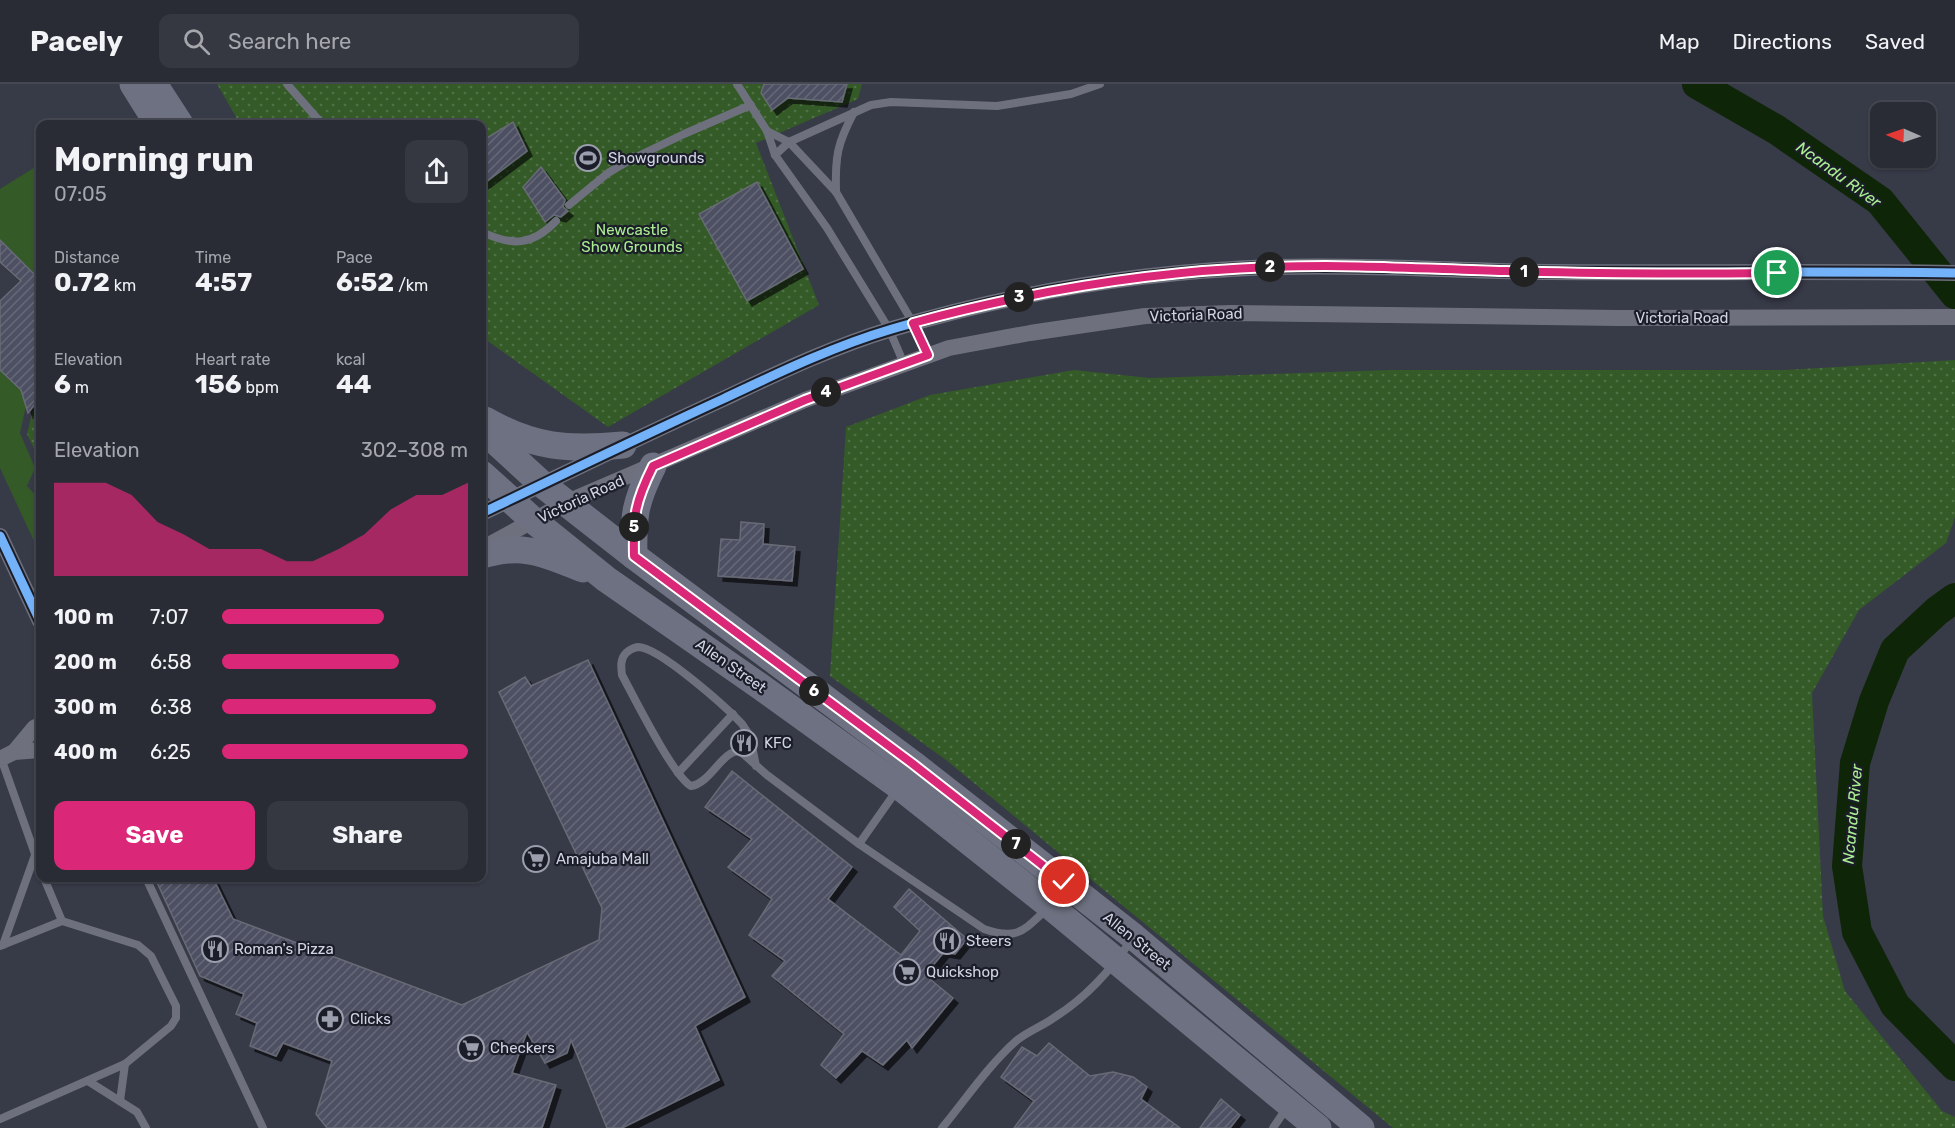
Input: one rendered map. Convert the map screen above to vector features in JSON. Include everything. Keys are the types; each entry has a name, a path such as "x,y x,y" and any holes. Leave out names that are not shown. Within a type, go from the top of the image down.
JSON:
{"main road":[{"path":"133,84 156,120"},
{"path":"154,84 177,120"},
{"path":"486,419 505,431 536,443 592,448 623,445"},
{"name":"Allen Street","path":"486,433 543,485 1057,894 1134,937 1361,1128"},
{"path":"634,556 635,511 641,489 653,466"},
{"name":"Allen Street","path":"486,478 534,521 606,579 761,687 906,776"},
{"path":"486,554 510,550 529,551 555,558 606,579"},
{"name":"Allen Street","path":"1057,894 1117,962 1318,1128"},
{"path":"1227,1053 1245,1030"}],"street":[{"path":"486,511 623,445 836,348 889,329 974,306 1050,290 1181,273 1274,267 1689,274 1955,273"},
{"name":"Victoria Road","path":"486,547 567,502 805,400 949,348 1030,333 1145,316 1266,313 1619,318 1955,317"},
{"path":"0,536 36,612"},
{"path":"5,756 36,727"},
{"path":"5,756 36,751"}],"lane":[{"path":"287,84 318,120"},
{"path":"737,84 767,130 775,155 827,228 889,329 904,364"},
{"path":"775,155 789,142 871,105 891,102 997,106 1019,104 1071,94 1100,84"},
{"path":"569,205 608,172 628,161 751,105"},
{"path":"836,192 835,162 838,147 855,112"},
{"path":"767,130 789,142 836,192 913,323 928,355"},
{"path":"486,234 512,242 535,239 545,233 556,221"},
{"path":"756,766 750,736 742,724 672,663 642,648 630,649 622,656 622,675 678,773 691,786 696,785 736,750 740,751 756,766 859,844 984,929 993,932 1007,934 1023,932 1057,894"},
{"path":"678,773 733,714"},
{"path":"2,945 36,855 5,756"},
{"path":"859,844 906,776"},
{"path":"46,882 62,921"},
{"path":"148,882 263,1128"},
{"path":"0,1119 126,1064 171,1026 176,1017 176,1006 151,956 138,945 62,921 2,945"},
{"path":"942,1128 1017,1040 1076,1003 1117,962 1134,937"},
{"path":"120,1101 126,1064"},
{"path":"88,1081 137,1112 146,1128"},
{"path":"1273,1128 1290,1105"}],"green space":[{"name":"Newcastle Show Grounds","path":"217,84 862,84 858,99 756,143 819,305 608,427 486,340 486,120 238,120"},
{"path":"36,166 36,276 0,240 0,189"},
{"path":"1955,360 1955,517 1946,543 1859,610 1812,693 1823,916 1845,991 1942,1111 1955,1117 1955,1128 1393,1128 946,760 830,676 846,427 930,395 1074,370 1150,378 1389,370 1785,370"},
{"path":"0,370 21,390 26,406 20,433 35,468 27,486 36,496 36,545 0,468"},
{"path":"36,403 36,453 27,434"}],"building":[{"path":"764,84 847,84 842,102 788,98 772,110 761,93"},
{"path":"513,122 527,151 486,182 486,139"},
{"path":"541,167 565,200 563,207 568,211 561,217 554,215 545,222 523,187"},
{"path":"757,182 803,269 747,301 699,214"},
{"path":"0,240 36,276 36,403 28,413 21,390 0,370 0,301 21,281 0,262"},
{"path":"741,522 764,524 763,544 795,547 792,581 718,576 721,539 740,540"},
{"path":"588,660 745,997 695,1026 719,1080 622,1128 607,1128 571,1040 567,1053 545,1063 527,1032 512,1073 556,1085 542,1128 327,1128 316,1114 332,1061 283,1043 276,1056 250,1046 257,1023 236,1014 244,994 200,976 157,882 215,882 233,919 462,1005 599,940 602,908 499,692 525,677 531,686"},
{"path":"732,771 852,867 828,899 901,955 920,931 894,907 909,889 967,939 955,954 944,952 925,975 953,998 912,1048 907,1040 883,1065 862,1051 836,1078 821,1065 844,1034 772,976 785,961 749,935 772,899 728,867 752,839 705,807"},
{"path":"1049,1043 1090,1076 1113,1072 1133,1077 1147,1087 1141,1099 1180,1128 1014,1128 1034,1101 1001,1077 1022,1047 1037,1056"},
{"path":"1221,1099 1240,1115 1230,1128 1200,1128"}],"waterway":[{"name":"Ncandu River","path":"1697,84 1777,130 1880,201 1955,294"},
{"name":"Ncandu River","path":"1955,598 1937,611 1895,650 1874,701 1855,763 1847,866 1857,932 1895,1005 1955,1066"}],"cycle path":[{"path":"486,511 764,379 849,343 986,304 1082,286 1178,273 1309,266 1550,272 1955,273"},
{"path":"0,536 36,612"}],"place":[{"name":"Showgrounds","path":"588,158"},
{"name":"KFC","path":"744,743"},
{"name":"Amajuba Mall","path":"536,859"},
{"name":"Steers","path":"947,941"},
{"name":"Roman's Pizza","path":"215,949"},
{"name":"Quickshop","path":"907,972"},
{"name":"Clicks","path":"330,1019"},
{"name":"Checkers","path":"471,1048"}],"route":[{"path":"1064,882 913,764 634,556 635,511 641,489 653,466 805,400 928,355 913,323 974,306 1050,290 1181,273 1274,267 1516,272 1777,273"}]}
